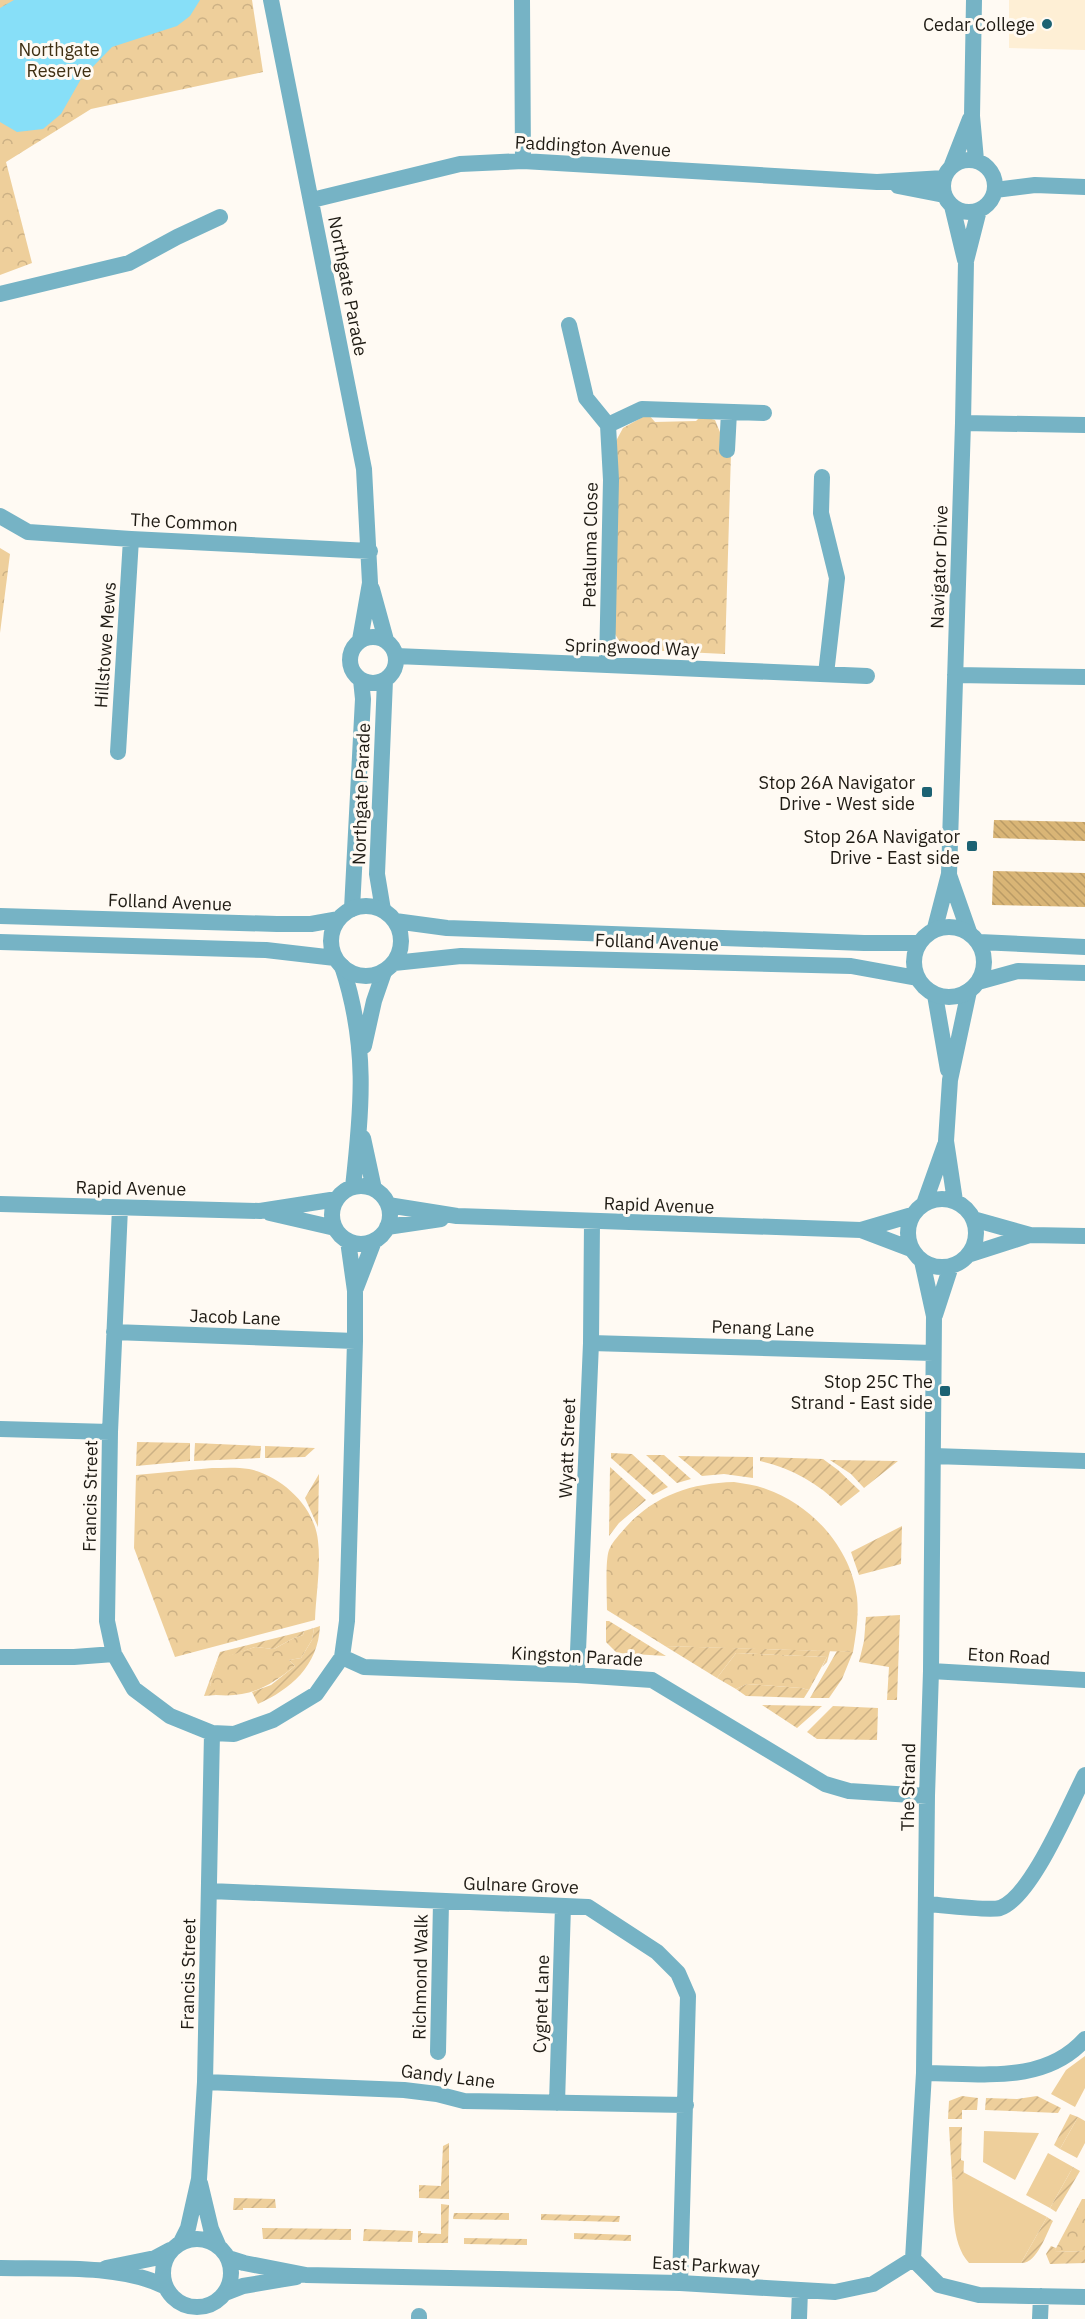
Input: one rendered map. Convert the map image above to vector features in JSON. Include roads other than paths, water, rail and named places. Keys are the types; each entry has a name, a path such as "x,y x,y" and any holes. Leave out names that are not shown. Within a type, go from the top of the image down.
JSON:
{"street":[{"name":"Northgate Parade","path":"271,0 364,469 370,583 360,640"},
{"path":"522,0 523,160"},
{"path":"974,0 972,116 976,160"},
{"path":"948,172 962,160 976,160 985,164 994,182 990,203 980,210 964,212 948,201 948,172 972,116"},
{"name":"Paddington Avenue","path":"312,200 460,164 523,160 877,182 948,201"},
{"name":"Paddington Avenue","path":"877,182 948,172"},
{"path":"994,182 1085,187"},
{"name":"Navigator Drive","path":"948,201 966,261"},
{"name":"Navigator Drive","path":"935,928 949,874 966,261 980,210"},
{"path":"0,294 129,263 220,217"},
{"path":"569,325 586,398 608,425 642,410 764,413"},
{"path":"727,450 729,412"},
{"path":"963,423 1085,425"},
{"name":"Petaluma Close","path":"607,665 611,480 608,425"},
{"path":"822,477 820,513 837,578 826,674"},
{"name":"The Common","path":"0,516 28,532 370,551"},
{"name":"Hillstowe Mews","path":"118,752 131,539"},
{"name":"Northgate Parade","path":"370,583 386,640"},
{"path":"378,637 386,640 393,647 396,656 394,670 385,680 373,683 361,680 351,670 351,650 360,640 378,637"},
{"name":"Springwood Way","path":"396,656 867,676"},
{"path":"955,675 1085,677"},
{"name":"Northgate Parade","path":"345,914 355,878 363,711 361,680"},
{"name":"Northgate Parade","path":"385,680 377,874 389,915"},
{"name":"Navigator Drive","path":"949,874 974,937"},
{"path":"353,1187 360,1123 361,1057 353,1000 331,938 345,914 368,906 389,915 401,934 401,949 389,967 374,1000 361,1057"},
{"name":"Folland Avenue","path":"0,916 311,924 345,914"},
{"name":"Folland Avenue","path":"389,915 447,928 918,943"},
{"path":"1085,947 974,937 953,926 935,928 926,934 918,943 913,960 917,978 924,988 934,994 958,996 973,986 1017,971 1085,973"},
{"path":"955,1201 946,1141 950,1080 973,986 984,969 984,955 974,937"},
{"path":"0,942 305,953 339,962 354,974 369,976 389,967"},
{"name":"Folland Avenue","path":"389,967 461,956 851,966 917,978"},
{"path":"934,994 950,1080"},
{"path":"360,1123 374,1189"},
{"path":"946,1141 918,1210 908,1226 908,1238 917,1255 931,1266 951,1266 968,1255 1030,1235"},
{"path":"363,1186 374,1189 388,1205 390,1216 387,1227 374,1241 365,1243 348,1241 335,1228 332,1218 333,1208 337,1199 353,1187 363,1186"},
{"name":"Rapid Avenue","path":"0,1204 260,1211 337,1199"},
{"path":"918,1210 934,1200 945,1199 955,1201 969,1212 973,1219 976,1237 968,1255"},
{"name":"Rapid Avenue","path":"388,1205 457,1216 861,1230 918,1210"},
{"name":"Francis Street","path":"120,1208 110,1432 107,1621 114,1654 134,1689 170,1716 212,1733 234,1734 273,1720 316,1694 342,1657 347,1621 355,1341 355,1292 348,1241"},
{"name":"Rapid Avenue","path":"260,1211 335,1228"},
{"name":"Rapid Avenue","path":"387,1227 457,1216"},
{"path":"973,1219 1030,1235 1085,1236"},
{"name":"Wyatt Street","path":"577,1675 591,1343 592,1222"},
{"name":"Rapid Avenue","path":"861,1230 917,1255"},
{"name":"Francis Street","path":"355,1292 374,1241"},
{"name":"The Strand","path":"913,2259 924,2073 934,1316 917,1255"},
{"name":"The Strand","path":"934,1316 951,1266"},
{"name":"Jacob Lane","path":"114,1332 355,1341"},
{"name":"Penang Lane","path":"591,1343 933,1353"},
{"path":"0,1429 110,1432"},
{"path":"933,1456 1085,1461"},
{"path":"0,1657 74,1657 114,1654"},
{"name":"Kingston Parade","path":"342,1657 364,1667 652,1680 825,1784 849,1791 927,1796"},
{"name":"Eton Road","path":"931,1671 1085,1680"},
{"name":"Francis Street","path":"175,2246 188,2228 199,2179 206,2082 212,1733"},
{"path":"927,1904 999,1908 1015,1900 1029,1883 1085,1775"},
{"name":"Gulnare Grove","path":"210,1891 588,1907 657,1952 678,1973 688,1996 680,2283"},
{"name":"Richmond Walk","path":"438,2052 441,1902"},
{"name":"Cygnet Lane","path":"557,2103 563,1906"},
{"path":"924,2073 1018,2074 1052,2063 1085,2039"},
{"name":"Gandy Lane","path":"206,2082 404,2090 437,2094 465,2101 686,2105"},
{"name":"Francis Street","path":"199,2179 211,2229 223,2252"},
{"path":"96,2270 155,2258 175,2246 200,2238 223,2252 231,2276 225,2293 208,2312 177,2302"},
{"path":"164,2286 162,2267 175,2246"},
{"name":"East Parkway","path":"223,2252 306,2275"},
{"path":"913,2259 939,2285 979,2295 1085,2297"},
{"name":"East Parkway","path":"225,2293 243,2286 306,2275 680,2283 835,2292 873,2284 913,2259"},
{"path":"0,2268 96,2270 153,2280 164,2286 177,2302 183,2319"},
{"path":"799,2319 800,2290"},
{"path":"1040,2319 1041,2296"}],"water":[{"path":"14,0 200,0 190,16 177,26 112,47 81,79 61,114 43,129 17,132 0,122 0,8"}],"place":[{"name":"Cedar College","path":"1047,24"},
{"name":"Stop 26A Navigator Drive - West side","path":"927,792"},
{"name":"Stop 26A Navigator Drive - East side","path":"972,846"},
{"name":"Stop 25C The Strand - East side","path":"945,1391"}],"park label":[{"name":"Northgate Reserve","path":"59,59"}]}
